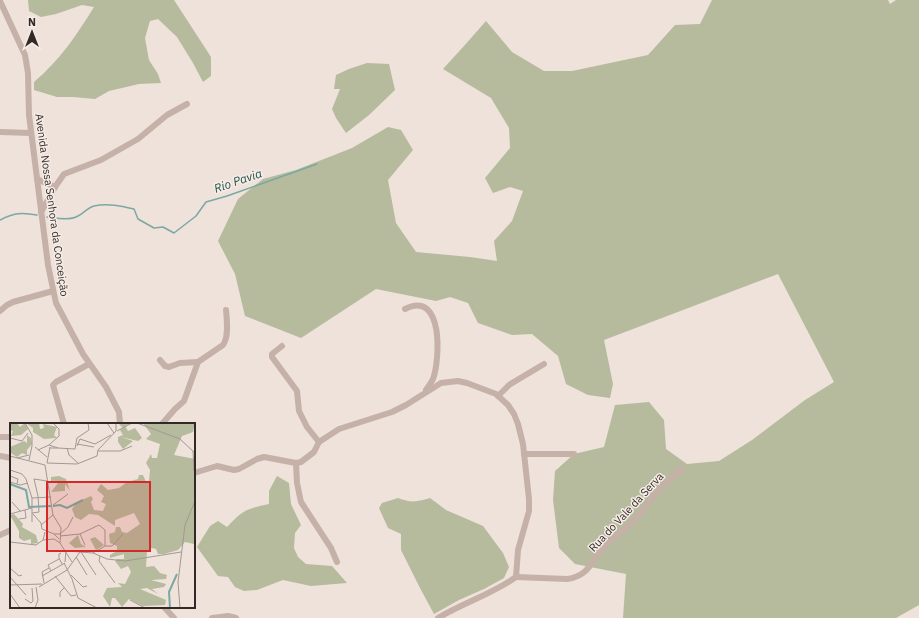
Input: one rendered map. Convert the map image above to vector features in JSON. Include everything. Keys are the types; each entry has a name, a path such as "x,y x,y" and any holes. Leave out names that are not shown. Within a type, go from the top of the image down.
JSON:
{"street":[{"name":"Avenida Nossa Senhora da Conceição","path":"0,1 25,55 28,73 28,105 41,212 53,291 58,310 89,364 106,387 117,407 120,423"},
{"path":"41,212 64,174 69,171 91,165 138,139 166,115 187,104"},
{"path":"0,132 31,133"},
{"path":"37,179 55,187"},
{"path":"0,311 13,302 53,291"},
{"path":"405,309 414,306 426,307 431,312 434,319 437,338 435,365 432,380 426,392"},
{"path":"160,360 165,366 169,367 180,363 198,362 223,345 226,342 226,310"},
{"path":"282,346 273,353 272,357 297,391 299,411 307,427 319,442"},
{"path":"163,423 184,401 198,362"},
{"path":"64,423 53,385 89,364"},
{"path":"498,396 509,385 544,364"},
{"path":"195,473 217,466 230,469 239,468 264,457 296,463 301,462 314,452 319,442 339,429 392,412 441,383 458,381 476,386 498,396 508,405 514,414 521,434 529,499 529,511 518,550 516,577 506,584 438,618"},
{"path":"524,454 574,454"},
{"path":"0,456 10,458"},
{"path":"296,463 297,483 301,502 332,548 337,562"},
{"name":"Rua do Vale da Serva","path":"516,577 567,579 582,575 605,547 638,517 659,490 683,468"},
{"path":"0,534 10,530"},
{"path":"164,618 166,609"},
{"path":"166,609 174,618"},
{"path":"212,618 228,616 236,618"}],"green space":[{"path":"28,0 174,0 211,57 211,76 203,82 177,37 158,19 150,21 145,38 149,60 158,74 161,83 139,84 109,91 95,99 57,97 34,90 34,82 52,65 67,47 94,7 82,5 56,14 41,17 29,11"},
{"path":"712,0 888,0 890,4 896,0 919,0 919,605 896,618 623,618 626,574 575,564 559,548 553,500 555,471 574,454 604,447 615,405 649,402 664,420 666,449 687,464 719,461 752,440 805,400 834,382 778,274 604,340 613,384 610,398 588,395 566,384 558,356 532,334 512,335 478,323 468,303 450,297 436,301 376,289 301,338 245,316 235,274 218,241 238,199 263,179 296,170 352,148 388,127 401,130 413,150 388,180 396,223 416,252 497,261 494,241 512,221 523,191 510,187 493,193 485,178 510,148 509,128 491,98 443,69 486,21 512,52 544,71 572,71 648,55 675,25 700,24"},
{"path":"367,63 389,64 395,90 369,115 346,133 332,109 340,89 334,89 336,75"},
{"path":"277,476 289,483 291,504 301,525 295,533 294,548 298,557 306,564 332,566 347,583 311,586 283,580 257,590 244,591 235,587 228,577 218,576 197,547 210,526 218,521 227,527 245,511 269,504 269,491"},
{"path":"398,498 407,501 414,501 430,498 446,510 483,526 503,553 509,567 504,578 434,614 401,550 401,534 388,528 379,508 382,503"}],"waterway":[{"name":"Rio Pavia","path":"47,217 62,219 74,218 94,206 114,205 134,209 138,219 154,228 163,227 174,233 196,216 206,202 317,164"},
{"name":"Rio Pavia","path":"0,220 18,214 37,215"}]}
